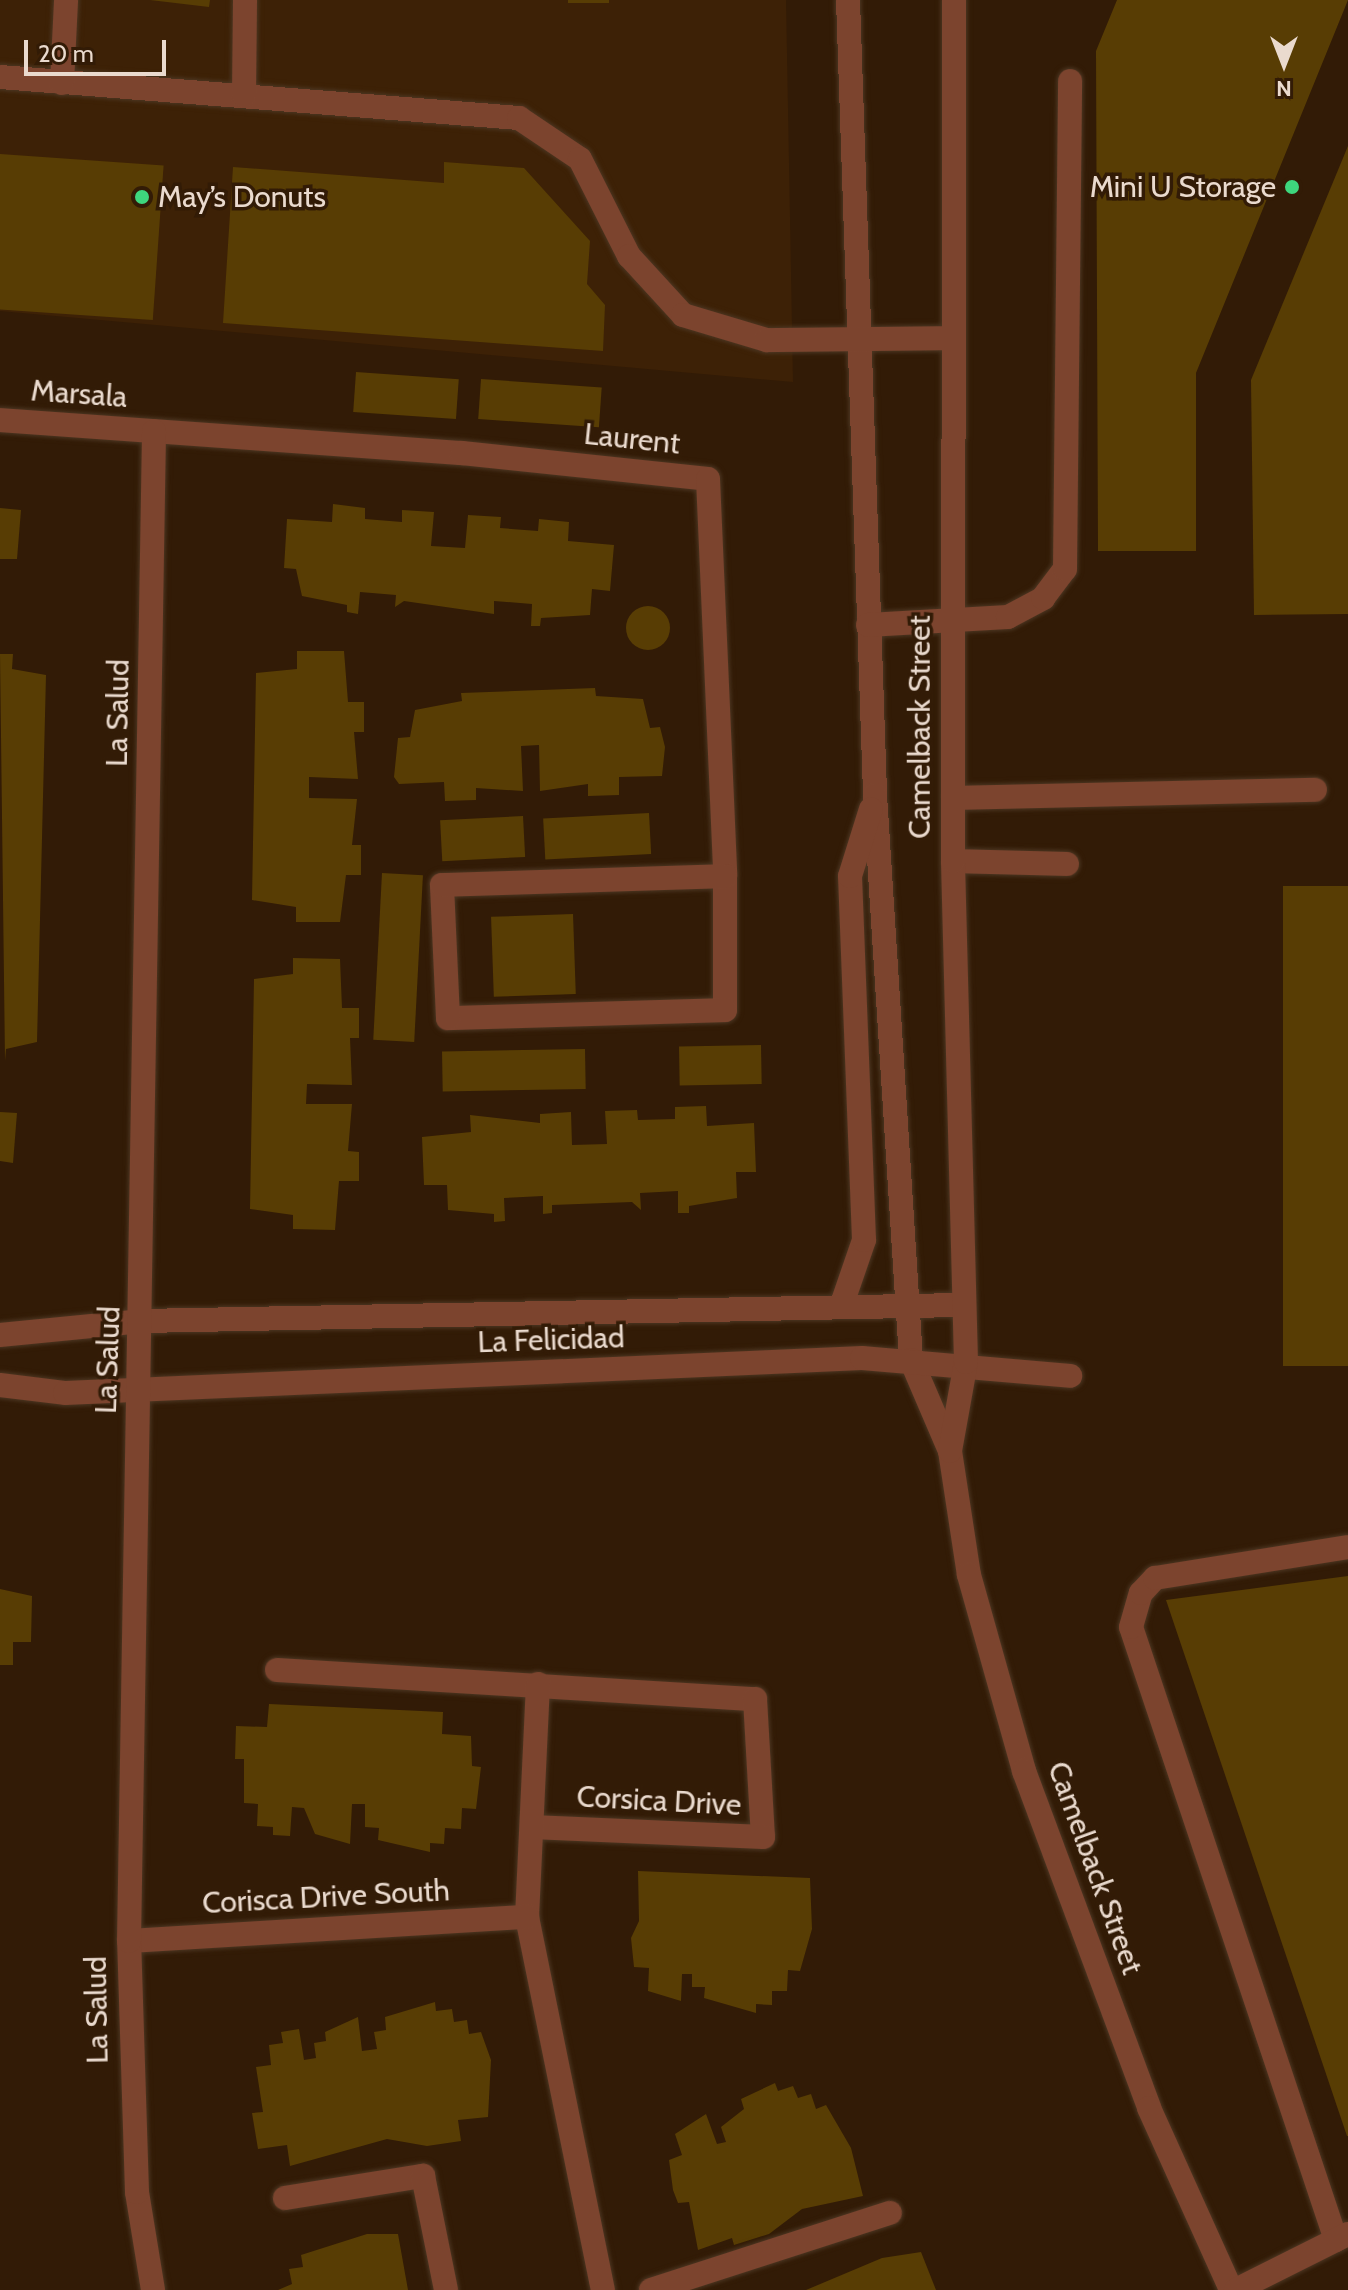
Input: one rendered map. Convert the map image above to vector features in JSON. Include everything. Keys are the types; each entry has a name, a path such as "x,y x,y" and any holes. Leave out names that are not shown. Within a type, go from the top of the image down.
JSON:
{"street":[{"path":"62,83 66,0"},
{"path":"244,96 245,0"},
{"name":"Camelback Street","path":"848,0 855,338 875,795 911,1360 950,1451 969,1575 1024,1771 1149,2108 1234,2290"},
{"name":"Camelback Street","path":"950,1451 966,1362 953,861 954,0"},
{"path":"0,77 519,118 580,159 629,256 683,315 767,340 952,338"},
{"path":"868,625 1008,617 1043,598 1065,569 1070,81"},
{"name":"Marsala","path":"0,420 154,431"},
{"name":"Laurent","path":"154,431 708,479 725,876 725,1010 448,1018 442,885 725,876"},
{"name":"La Salud","path":"153,2290 136,2178 129,1941 142,1321 154,431"},
{"path":"953,798 1315,790"},
{"name":"Camelback Street","path":"842,1304 864,1240 850,876 875,795"},
{"path":"953,861 1067,864"},
{"name":"La Felicidad","path":"142,1321 842,1304 964,1305"},
{"path":"0,1335 142,1321"},
{"name":"La Felicidad","path":"139,1391 911,1360 966,1362 1070,1376"},
{"path":"0,1385 139,1391"},
{"path":"1234,2290 1342,2237 1131,1627 1141,1593 1155,1578 1348,1547"},
{"name":"Corsica Drive","path":"277,1670 755,1699 763,1837 532,1827"},
{"name":"Corsica Drive","path":"538,1684 527,1917 603,2290"},
{"name":"Corisca Drive South","path":"129,1941 527,1917"},
{"path":"285,2198 423,2176 446,2290"},
{"path":"651,2290 890,2213"}],"shaded area":[{"path":"0,0 786,0 793,382 0,311"}],"building":[{"path":"150,0 210,0 209,7"},
{"path":"568,0 609,0 609,3 568,3"},
{"path":"1117,0 1348,0 1196,373 1196,551 1098,551 1096,51"},
{"path":"1348,146 1348,614 1254,615 1251,380"},
{"path":"0,154 164,165 153,320 0,309"},
{"path":"444,162 524,168 590,241 587,284 605,305 603,351 223,323 233,167 444,183"},
{"path":"356,372 459,379 456,419 353,412"},
{"path":"481,379 602,387 599,427 478,419"},
{"path":"333,504 365,508 365,519 402,522 402,510 434,512 431,546 465,548 468,515 501,517 500,528 538,531 539,519 569,522 568,541 614,545 610,591 592,589 590,615 541,618 540,626 531,626 532,604 494,601 494,614 404,601 395,607 396,595 360,592 358,614 347,612 347,605 302,596 296,569 284,568 287,519 332,522"},
{"path":"0,508 21,510 17,559 0,559"},
{"path":"648,606 664,612 670,628 664,644 648,650 632,644 626,628 632,612"},
{"path":"297,651 344,651 348,702 364,702 364,732 354,732 358,779 309,777 309,798 357,799 352,845 361,845 361,875 346,875 340,922 296,922 296,907 252,900 256,673 297,669"},
{"path":"0,654 13,654 12,669 46,675 37,1042 6,1049 5,1061"},
{"path":"595,688 596,696 643,699 650,728 660,727 665,747 662,776 619,777 619,795 588,796 588,784 540,791 539,745 521,746 523,791 476,788 476,800 445,801 444,782 399,784 394,777 398,738 410,737 415,710 462,701 461,693"},
{"path":"649,813 651,854 545,859 543,819"},
{"path":"523,816 525,857 442,861 440,820"},
{"path":"382,873 423,875 414,1042 373,1040"},
{"path":"1283,886 1348,886 1348,1366 1283,1366"},
{"path":"573,914 576,994 494,997 491,917"},
{"path":"293,958 340,959 342,1008 359,1008 359,1038 350,1038 352,1085 307,1084 306,1104 352,1104 348,1151 359,1152 359,1181 339,1181 335,1230 293,1229 293,1215 250,1209 254,979 293,974"},
{"path":"761,1045 762,1084 680,1085 679,1046"},
{"path":"585,1049 586,1089 443,1091 442,1051"},
{"path":"706,1106 707,1126 754,1123 756,1172 736,1172 737,1198 689,1206 689,1213 678,1213 678,1191 640,1193 641,1210 632,1202 552,1205 552,1213 543,1214 543,1196 504,1198 505,1221 494,1222 494,1214 448,1210 447,1185 424,1185 422,1137 471,1132 470,1115 540,1123 540,1114 571,1112 572,1145 607,1144 605,1111 637,1110 638,1120 675,1119 675,1107"},
{"path":"0,1112 17,1113 13,1163 0,1161"},
{"path":"1348,1576 1348,2136 1347,2136 1166,1600"},
{"path":"0,1589 32,1596 31,1642 13,1642 13,1665 0,1665"},
{"path":"269,1704 443,1712 442,1734 471,1736 472,1766 481,1767 476,1809 462,1808 461,1829 445,1828 444,1844 430,1843 430,1852 378,1840 379,1828 365,1827 365,1804 352,1804 350,1844 315,1834 304,1808 292,1807 290,1836 273,1835 273,1827 257,1826 258,1804 244,1803 244,1759 235,1759 236,1726 267,1727"},
{"path":"638,1871 810,1878 812,1929 800,1971 788,1970 787,1991 772,1991 772,2005 756,2004 756,2013 704,1998 705,1987 692,1987 692,1974 682,1974 681,2001 648,1991 649,1968 634,1967 631,1938 639,1921"},
{"path":"435,2002 436,2011 452,2009 454,2022 467,2020 469,2034 481,2032 491,2060 488,2117 458,2120 461,2141 427,2146 387,2139 290,2166 287,2145 258,2149 252,2113 263,2112 256,2067 271,2065 269,2045 283,2043 281,2032 299,2029 304,2060 316,2058 314,2043 326,2041 325,2032 358,2017 362,2051 377,2049 374,2032 386,2030 385,2017"},
{"path":"775,2083 778,2091 793,2086 798,2098 811,2094 816,2109 826,2105 851,2148 863,2196 802,2209 769,2234 734,2245 732,2238 698,2250 689,2202 678,2203 673,2190 669,2160 682,2155 675,2134 706,2114 717,2144 726,2142 721,2127 744,2109 741,2099"},
{"path":"367,2234 398,2234 408,2290 278,2290 292,2284 289,2269 303,2267 301,2255"},
{"path":"921,2252 936,2290 806,2290 882,2258"}],"place":[{"name":"Mini U Storage","path":"1292,187"},
{"name":"May’s Donuts","path":"142,197"}]}
